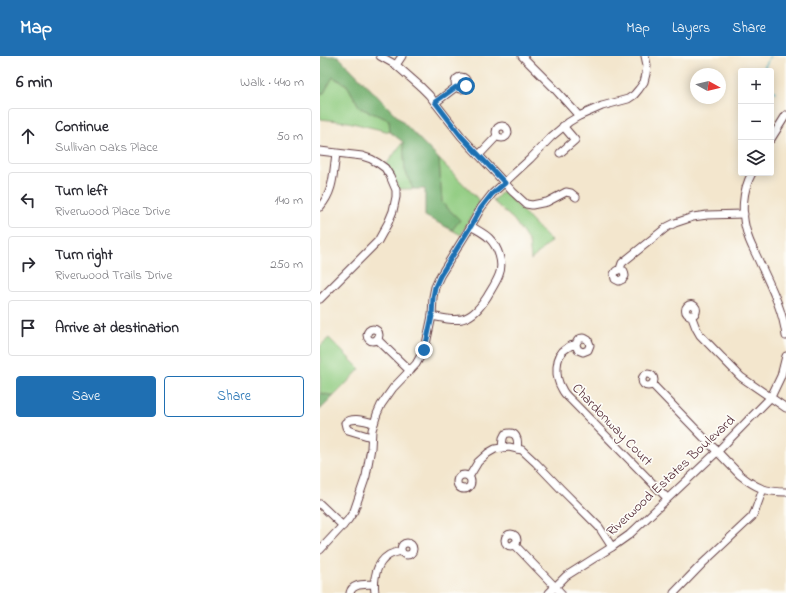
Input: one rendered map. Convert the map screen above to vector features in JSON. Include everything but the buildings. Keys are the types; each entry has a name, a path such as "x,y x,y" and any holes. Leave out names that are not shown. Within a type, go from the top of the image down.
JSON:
{"street":[{"path":"380,56 396,65 421,87 435,102 461,136 526,204 532,205 547,202 566,192 571,193 576,197"},
{"path":"396,65 402,56"},
{"path":"522,56 579,116"},
{"path":"320,550 354,512 368,465 372,430 381,405 393,388 410,371 424,350 432,316 435,287 440,276 481,208 492,194 530,160 551,137 568,122 602,106 628,99 634,94 641,86 646,74 647,66 645,56"},
{"path":"435,102 456,87"},
{"path":"774,134 786,115"},
{"path":"560,153 575,140 563,126"},
{"path":"479,155 497,136"},
{"path":"320,151 362,156 371,159 385,168 394,183 396,190 395,202 388,223 378,241 320,299"},
{"path":"320,207 326,200 332,184 336,154"},
{"path":"751,176 745,194 744,214 746,232 771,286 783,319 786,336"},
{"path":"620,269 622,263 675,223 688,218 700,216 744,214"},
{"path":"432,316 457,319 464,318 476,312 500,274 500,259 494,244 488,237 471,226"},
{"path":"691,315 700,335 741,377 786,408"},
{"path":"377,340 410,371"},
{"name":"Chardonway Court","path":"576,344 566,348 558,360 557,372 559,384 562,390 667,498"},
{"name":"Riverwood Estates Boulevard","path":"549,593 566,576 612,547 629,534 718,451 771,397 781,376 786,356"},
{"path":"652,384 744,478 754,486 773,492 786,492"},
{"path":"371,437 348,430 345,423 351,419 374,424"},
{"path":"502,448 503,438 505,434 509,433 516,436 518,444 517,449"},
{"path":"469,477 482,457 495,449 509,447 522,450 599,527 612,547"},
{"path":"674,593 702,564 752,517 763,489"},
{"path":"320,504 343,526"},
{"path":"514,544 561,593"},
{"path":"375,593 375,576 380,564 388,556 401,551"},
{"path":"350,593 351,589 359,585 374,584"}],"green space":[{"path":"320,56 338,56 439,159 442,203 460,220 452,230 425,216 425,189 413,189 405,170 403,142 390,132 389,120 360,108 347,85 333,77 324,93 320,94"},
{"path":"332,77 347,85 360,108 389,120 390,132 348,122 320,119 320,94 324,93"},
{"path":"403,142 405,170 413,189 398,189 394,175 385,166"},
{"path":"439,159 480,201 461,235 452,230 460,220 442,203"},
{"path":"503,191 551,241 531,260 529,242 514,220 493,201"},
{"path":"329,338 360,369 334,396 320,393 320,346"},
{"path":"320,393 334,396 320,410"}],"waterway":[{"path":"765,68 770,56"}],"route":[{"path":"424,350 432,316 435,287 440,276 481,208 492,194 505,183 461,136 435,102 456,87 462,89 466,86"}]}
